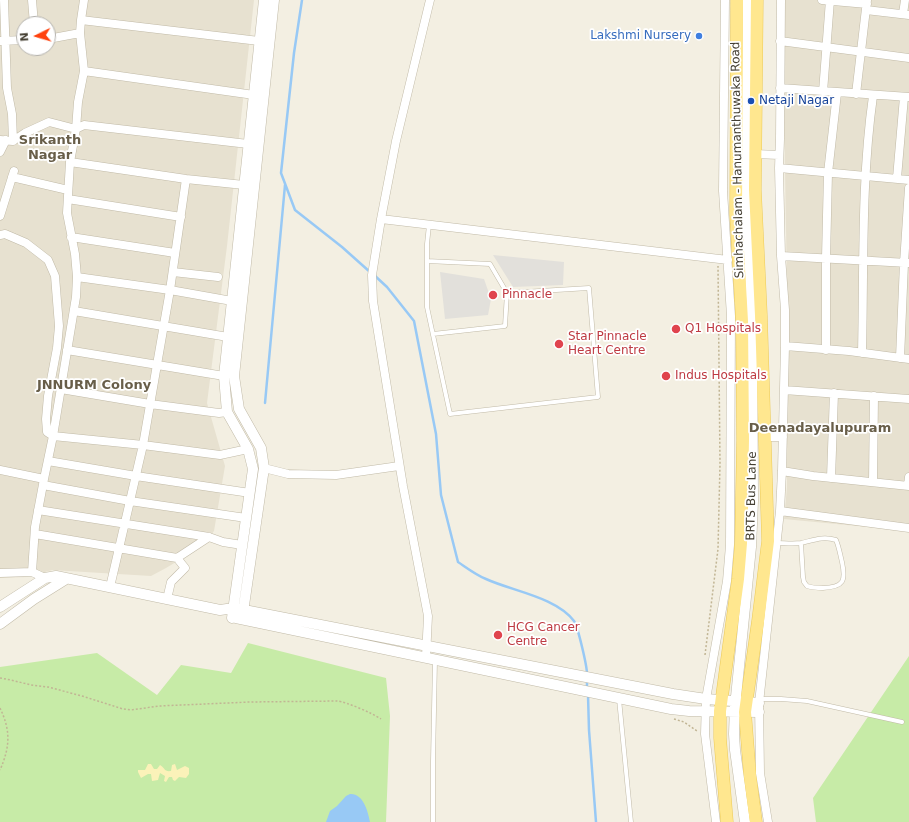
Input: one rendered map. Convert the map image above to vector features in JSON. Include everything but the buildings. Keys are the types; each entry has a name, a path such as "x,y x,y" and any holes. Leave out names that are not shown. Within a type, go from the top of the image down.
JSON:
{"main road":[{"name":"Simhachalam - Hanumanthuwaka Road","path":"727,822 720,738 721,706 733,626 741,543 743,500 742,329 736,215 737,0"},
{"name":"Simhachalam - Hanumanthuwaka Road","path":"756,822 740,707 758,621 768,540 761,315 754,190 757,0"}],"street":[{"path":"0,152 6,140 12,114 3,40 4,0"},
{"path":"32,0 33,16"},
{"path":"32,572 38,510 53,436 74,311 77,277 67,213 70,162 76,129 78,102 84,71 80,20 84,0"},
{"path":"238,614 264,468 261,448 240,409 234,376 244,185 264,0"},
{"path":"238,614 242,544 253,469 248,449 227,412 224,376 228,337 237,302 274,0"},
{"path":"430,0 396,141 372,272 373,301 399,466 428,616 427,646 431,658"},
{"path":"716,822 705,734 706,699 726,589 730,545 731,316 723,191 725,0"},
{"name":"BRTS Bus Lane","path":"745,822 735,750 740,707 753,502 752,317 746,189 748,0"},
{"path":"768,822 760,773 759,705 780,512 782,471 785,346 780,256 779,155 781,0"},
{"path":"823,92 827,0 867,5 906,15 905,0"},
{"path":"856,94 867,5"},
{"path":"80,20 259,41"},
{"path":"56,38 80,33"},
{"path":"3,40 16,40"},
{"path":"780,41 909,58"},
{"path":"84,71 254,95"},
{"path":"780,88 873,96 906,97 897,178"},
{"path":"826,350 828,173 837,93"},
{"path":"862,353 865,176 867,136 873,96"},
{"path":"6,140 50,122 76,129 84,125 248,144"},
{"path":"755,154 779,155"},
{"path":"70,162 186,179 244,185"},
{"path":"779,168 909,180"},
{"path":"0,212 13,174 68,194 181,217"},
{"path":"110,587 143,445 170,290 186,179"},
{"path":"900,358 909,188"},
{"path":"381,219 728,260"},
{"path":"0,235 5,234 26,243 48,260 55,276 59,326 57,348 48,396 46,419 47,432 53,436 143,445 220,455 248,449"},
{"path":"71,237 175,253"},
{"path":"780,256 906,263"},
{"path":"172,272 218,277"},
{"path":"77,277 170,290 237,302"},
{"path":"74,311 228,337"},
{"path":"785,346 909,359"},
{"path":"68,350 224,376"},
{"path":"61,389 219,414 227,412"},
{"path":"784,390 909,399"},
{"path":"831,478 834,393"},
{"path":"873,482 874,396"},
{"path":"764,437 783,437"},
{"path":"48,461 250,493"},
{"path":"264,468 288,474 336,475 399,466"},
{"path":"0,470 43,482 130,501 246,518"},
{"path":"782,471 873,482 909,483"},
{"path":"38,510 209,537 223,542 242,544"},
{"path":"780,512 909,528"},
{"path":"35,534 177,558 185,568 171,582 167,599"},
{"path":"177,558 209,537"},
{"path":"0,573 32,572 45,578"},
{"path":"0,607 45,578 56,576 220,610 431,658 588,690 671,709 706,711 721,706 740,707 759,705"},
{"path":"0,624 34,599 66,579"},
{"path":"238,614 427,646 706,699 721,706"}],"lane":[{"path":"429,225 427,307 450,414 598,397 589,288 507,293"},
{"path":"427,261 490,264 507,293 505,326 433,334"},
{"path":"776,543 801,543 818,538 829,538 836,540 845,575 843,580 839,584 832,587 812,588 807,586 804,582 801,543"},
{"path":"431,658 433,822"},
{"path":"619,697 630,822"},
{"path":"759,705 781,699 807,701 902,722"}],"path":[{"path":"704,657 718,549 720,464 718,259"},
{"path":"0,678 31,685 48,686 123,709 250,702 337,701 345,702 381,719"},
{"path":"0,708 5,718 9,736 5,760 0,770"},
{"path":"670,719 684,722 697,731 698,735 699,727"}],"shaded area":[{"path":"0,0 254,0 227,246 207,403 225,466 214,531 201,547 151,576 52,570 27,577 0,578"},
{"path":"785,0 909,0 909,531 784,519 787,488 787,285 784,111"},
{"path":"493,255 564,262 563,285 513,287"},
{"path":"440,272 484,279 491,299 488,315 445,319"}],"green space":[{"path":"248,643 386,678 390,716 386,822 0,822 0,667 97,653 157,695 181,665 231,673"},
{"path":"909,656 909,822 816,822 813,798"}],"sand":[{"path":"148,764 151,764 154,769 157,769 160,765 169,771 171,771 172,765 175,764 177,770 185,766 189,768 189,774 186,778 179,777 175,781 172,777 169,777 166,782 164,781 165,776 160,773 158,780 152,781 151,774 141,778 138,770 145,770"}],"water":[{"path":"350,794 355,794 362,800 370,822 326,822 330,811"}],"waterway":[{"path":"302,0 294,53 281,173 295,210 342,247 370,272"},
{"path":"265,403 285,185"},
{"path":"374,275 387,287 414,321 436,434 441,495 458,562 482,577 545,600 566,613 576,625 586,663 587,674"},
{"path":"587,679 587,690"},
{"path":"588,695 589,730 596,822"}],"place":[{"name":"Lakshmi Nursery","path":"699,36"},
{"name":"Netaji Nagar","path":"751,101"},
{"name":"Pinnacle","path":"493,295"},
{"name":"Q1 Hospitals","path":"676,329"},
{"name":"Star Pinnacle Heart Centre","path":"559,344"},
{"name":"Indus Hospitals","path":"666,376"},
{"name":"HCG Cancer Centre","path":"498,635"}],"district":[{"name":"Srikanth Nagar","path":"50,148"},
{"name":"JNNURM Colony","path":"94,386"},
{"name":"Deenadayalupuram","path":"820,429"}]}
